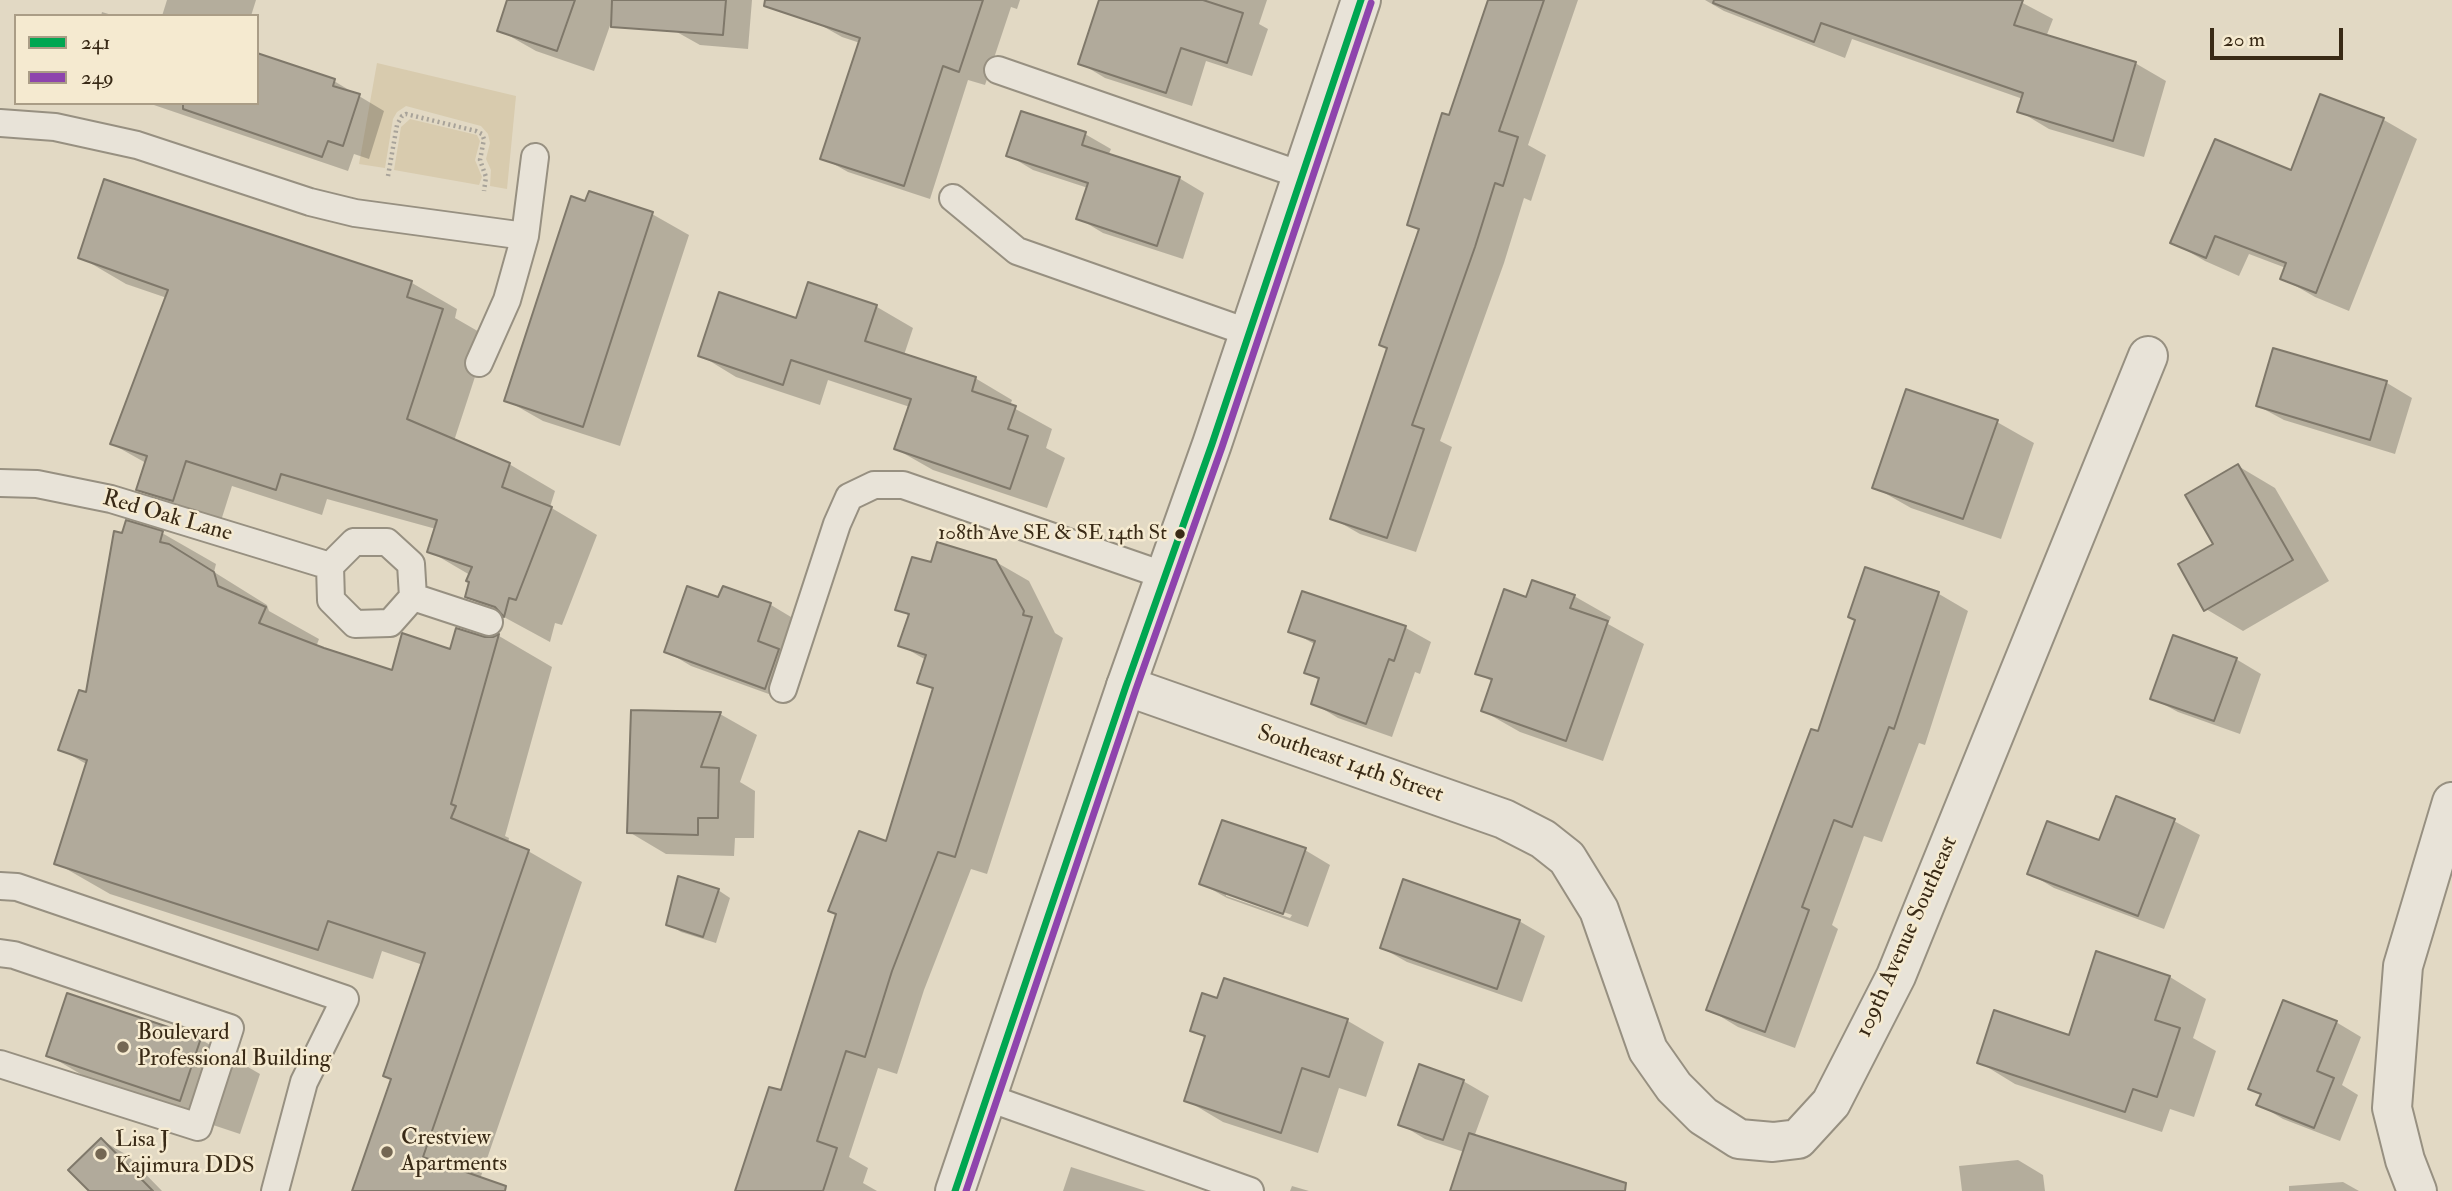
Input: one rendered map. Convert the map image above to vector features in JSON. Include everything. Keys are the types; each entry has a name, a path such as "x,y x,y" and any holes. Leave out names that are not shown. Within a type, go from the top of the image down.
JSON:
{"street":[{"path":"955,1191 1126,686 1250,333 1361,0"},
{"name":"109th Avenue Southeast","path":"1567,858 1599,909 1648,1050 1674,1087 1703,1116 1739,1139 1773,1142 1798,1139 1830,1103 1896,976 2148,356"},
{"name":"Southeast 14th Street","path":"1126,686 1504,819 1543,839 1567,858"},
{"path":"2417,1191 2405,1160 2392,1108 2403,966 2452,802"}],"lane":[{"path":"998,70 1301,175"},
{"path":"0,123 55,127 136,145 310,202 355,213 525,236"},
{"path":"479,363 507,300 525,236 535,157"},
{"path":"953,198 1017,251 1250,333"},
{"name":"Red Oak Lane","path":"0,483 37,484 111,499 330,566"},
{"path":"783,688 837,524 849,497 874,485 903,485 1166,576"},
{"path":"354,542 387,542 411,564 413,597 390,623 355,624 331,600 330,566 354,542"},
{"path":"413,597 489,622"},
{"path":"0,886 17,887 345,999 304,1082 275,1191"},
{"path":"0,953 14,955 230,1028 198,1127 0,1064"},
{"path":"986,1097 1250,1191"}],"path":[{"path":"388,176 397,125 406,114 482,134 484,139 480,160 486,177 484,191"}],"shaded area":[{"path":"377,63 516,96 507,189 490,186 491,170 486,159 490,143 488,134 481,126 406,106 397,112 393,119 385,168 359,164"},
{"path":"410,119 477,135 480,141 475,160 482,177 479,185 394,170 401,127"}],"building":[{"path":"507,0 575,0 557,51 497,31"},
{"path":"612,0 726,0 723,35 611,27"},
{"path":"765,0 983,0 959,72 943,66 904,186 820,159 860,38 764,6"},
{"path":"1099,0 1203,0 1243,13 1227,63 1181,48 1166,93 1078,64"},
{"path":"1488,0 1544,0 1499,131 1518,137 1503,186 1495,183 1412,425 1424,429 1387,538 1330,519 1387,348 1379,345 1419,229 1407,225 1442,113 1449,115"},
{"path":"1714,0 2023,0 2014,25 2136,62 2113,141 2017,112 2023,93 1821,23 1814,42 1713,3"},
{"path":"259,54 335,79 333,86 360,94 343,146 328,141 322,157 183,109 183,105 259,105"},
{"path":"2320,94 2384,118 2316,293 2280,279 2286,263 2215,236 2206,258 2170,243 2215,139 2291,170"},
{"path":"1021,111 1086,132 1082,145 1180,177 1157,246 1076,219 1088,183 1006,156"},
{"path":"104,179 412,281 407,297 443,309 407,419 510,463 502,487 552,507 516,600 509,598 504,617 495,607 465,597 469,582 466,581 472,567 427,552 437,520 281,474 276,490 186,461 173,501 136,490 147,456 110,444 168,290 78,258"},
{"path":"589,191 653,212 583,427 504,401 571,196 585,201"},
{"path":"808,282 877,305 865,341 976,377 972,391 1016,406 1008,429 1028,436 1010,489 894,449 911,399 791,360 783,385 698,356 719,292 796,318"},
{"path":"2273,348 2387,381 2370,440 2256,406"},
{"path":"1906,389 1998,420 1963,519 1872,488"},
{"path":"2238,464 2293,560 2204,611 2178,564 2213,544 2185,495"},
{"path":"126,520 163,531 160,542 169,544 214,572 218,586 266,607 259,623 392,670 402,633 450,649 456,628 485,637 499,634 451,804 456,806 451,818 529,850 423,1157 506,1186 505,1191 352,1191 391,1079 383,1076 425,953 328,921 318,950 54,864 87,760 58,750 79,690 86,692 114,531 122,533"},
{"path":"937,542 996,560 1024,611 1023,615 1032,617 955,857 938,852 892,971 865,1057 846,1051 817,1141 837,1148 823,1191 735,1191 769,1087 781,1090 836,914 828,911 859,831 886,841 933,688 917,683 926,655 898,646 909,614 895,610 912,557 931,562"},
{"path":"1865,567 1939,592 1894,729 1889,727 1852,827 1834,820 1802,907 1809,910 1765,1032 1706,1010 1811,729 1818,731 1855,620 1848,617"},
{"path":"1532,580 1575,595 1570,608 1608,621 1566,741 1481,711 1492,679 1475,674 1504,589 1526,597"},
{"path":"687,586 718,597 723,586 771,603 758,641 779,649 765,689 664,652"},
{"path":"1302,591 1406,626 1394,661 1389,659 1366,724 1311,704 1319,678 1304,673 1315,641 1288,632"},
{"path":"2173,635 2237,658 2214,721 2150,699"},
{"path":"631,710 721,712 701,767 719,768 718,818 698,818 698,835 627,833"},
{"path":"2116,796 2175,819 2138,916 2027,874 2047,821 2099,840"},
{"path":"1222,820 1306,848 1283,914 1199,884"},
{"path":"678,876 719,889 703,937 666,925"},
{"path":"1403,879 1520,920 1497,989 1380,948"},
{"path":"2096,951 2170,976 2155,1020 2180,1028 2157,1097 2133,1089 2125,1112 1977,1063 1994,1010 2069,1035"},
{"path":"1224,978 1348,1019 1329,1077 1302,1068 1281,1133 1184,1101 1205,1036 1190,1031 1202,993 1217,998"},
{"name":"Boulevard Professional Building","path":"67,993 201,1038 180,1101 46,1056"},
{"path":"2283,1000 2337,1021 2317,1071 2334,1078 2314,1128 2256,1105 2261,1094 2248,1089"},
{"path":"1419,1064 1464,1080 1443,1140 1398,1125"},
{"path":"1469,1133 1626,1183 1625,1191 1450,1191"},
{"name":"Lisa J Kajimura DDS","path":"101,1138 153,1191 89,1191 68,1170"}],"transit line":[{"name":"241","path":"955,1191 1126,686 1212,444 1361,0"},
{"name":"249","path":"966,1191 1136,689 1222,447 1371,3"}],"place":[{"name":"108th Ave SE & SE 14th St","path":"1180,534"},
{"name":"Boulevard Professional Building","path":"123,1047"},
{"name":"Crestview Apartments","path":"387,1152"},
{"name":"Lisa J Kajimura DDS","path":"101,1154"}]}
